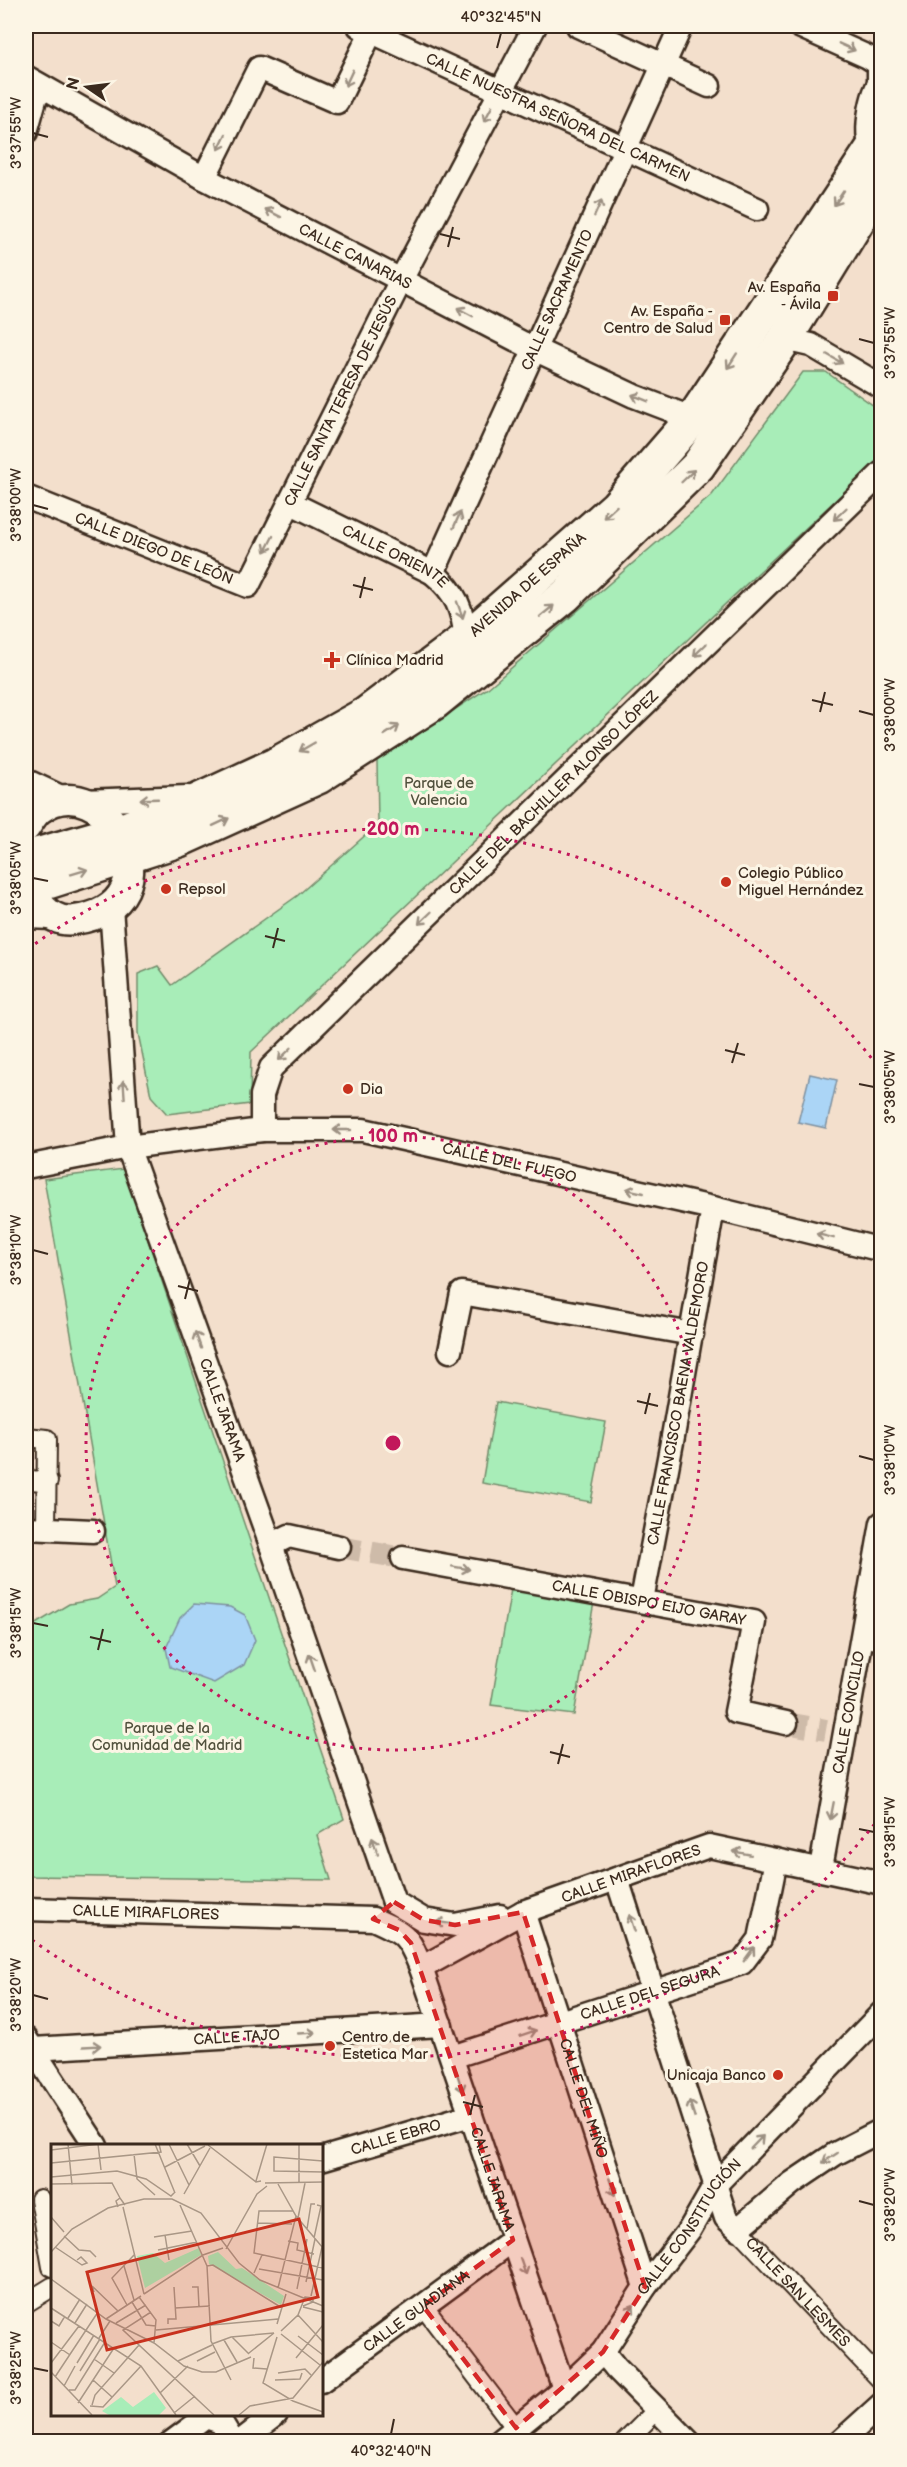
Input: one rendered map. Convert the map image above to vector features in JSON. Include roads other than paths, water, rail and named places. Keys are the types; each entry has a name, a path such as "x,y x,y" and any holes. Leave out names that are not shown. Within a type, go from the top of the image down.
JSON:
{"main road":[{"name":"AVENIDA DE ESPAÑA","path":"126,856 208,796 275,765 366,714 466,639 616,507 695,416 878,147"},
{"name":"AVENIDA DE ESPAÑA","path":"26,886 167,844 212,826 327,771 435,702 565,597 698,466 785,339 882,181"}],"street":[{"name":"CALLE SANTA TERESA DE JESÚS","path":"248,586 402,278 535,26"},
{"path":"578,26 709,86"},
{"name":"CALLE SACRAMENTO","path":"433,573 681,26"},
{"path":"799,26 879,64 880,80 872,105 868,131 878,147"},
{"name":"CALLE NUESTRA SEÑORA DEL CARMEN","path":"368,27 624,150 757,209"},
{"path":"204,178 259,68 337,102 368,27"},
{"path":"26,132 32,81"},
{"name":"CALLE CANARIAS","path":"32,81 204,178 402,278 534,349 634,396 681,414 695,416"},
{"path":"785,339 812,345 882,387"},
{"name":"CALLE DEL BACHILLER ALONSO LÓPEZ","path":"262,1130 262,1095 271,1068 882,473"},
{"name":"CALLE DIEGO DE LEÓN","path":"26,497 248,586"},
{"name":"CALLE ORIENTE","path":"291,503 433,573 448,585 458,604 466,639"},
{"path":"26,784 105,814 126,856 123,894 111,907 93,915 72,921 54,918 38,904 26,886"},
{"path":"26,827 38,809 71,800 208,796"},
{"name":"CALLE JARAMA","path":"111,907 128,1148 272,1545 394,1902"},
{"name":"CALLE DEL FUEGO","path":"26,1167 128,1148 262,1130 363,1130 713,1208 882,1250"},
{"name":"CALLE FRANCISCO BAENA VALDEMORO","path":"642,1600 713,1208"},
{"path":"450,1351 462,1293 692,1334"},
{"path":"26,1437 47,1439 48,1481 36,1528 93,1531"},
{"path":"26,1480 48,1481"},
{"name":"CALLE CONCILIO","path":"821,1868 836,1731 871,1639 882,1523"},
{"path":"272,1545 289,1536 339,1547"},
{"name":"CALLE OBISPO EIJO GARAY","path":"404,1558 754,1622 736,1712 786,1723"},
{"name":"CALLE MIRAFLORES","path":"394,1902 424,1920 455,1925 523,1912 709,1846 882,1882"},
{"name":"CALLE DEL SEGURA","path":"452,2057 742,1964 760,1939 776,1860"},
{"path":"617,1879 726,2218 738,2229 792,2183 835,2154 882,2130"},
{"path":"342,1918 394,1902"},
{"path":"373,1919 394,1902"},
{"name":"CALLE MIRAFLORES","path":"26,1910 373,1919 399,1930 411,1943 421,1968 523,1912"},
{"name":"CALLE DEL MIÑO","path":"523,1912 645,2288"},
{"name":"CALLE JARAMA","path":"421,1968 564,2389"},
{"name":"CALLE CONSTITUCIÓN","path":"508,2435 564,2389 603,2352 645,2288 690,2229 716,2184 882,2013"},
{"name":"CALLE TAJO","path":"29,2043 441,2025"},
{"path":"29,2043 95,2144"},
{"name":"CALLE EBRO","path":"322,2159 471,2115"},
{"path":"40,2199 51,2261"},
{"name":"CALLE SAN LESMES","path":"738,2229 882,2380"},
{"name":"CALLE GUADIANA","path":"322,2380 513,2240"},
{"path":"26,2303 51,2288"},
{"path":"423,2306 508,2435"},
{"path":"603,2352 689,2442"},
{"path":"840,2442 882,2404"},
{"path":"625,2442 657,2410"},
{"path":"240,2442 275,2416"},
{"path":"172,2442 206,2417 221,2422 233,2442"}],"water":[{"path":"810,1074 837,1080 826,1128 798,1122"},
{"path":"194,1604 230,1607 245,1615 255,1640 244,1665 214,1683 170,1667 166,1648 180,1618"}],"tunnel":[{"path":"339,1547 403,1558"},
{"path":"786,1723 826,1730"}],"place":[{"name":"Av. España - Ávila","path":"833,296"},
{"name":"Av. España - Centro de Salud","path":"725,320"},
{"name":"Clínica Madrid","path":"332,660"},
{"name":"Colegio Público Miguel Hernández","path":"726,882"},
{"name":"Repsol","path":"166,889"},
{"name":"Dia","path":"348,1089"},
{"name":"Centro de Estetica Mar","path":"330,2046"},
{"name":"Unicaja Banco","path":"778,2075"}],"park label":[{"name":"Parque de Valencia","path":"439,792"},
{"name":"Parque de la Comunidad de Madrid","path":"167,1736"}]}
